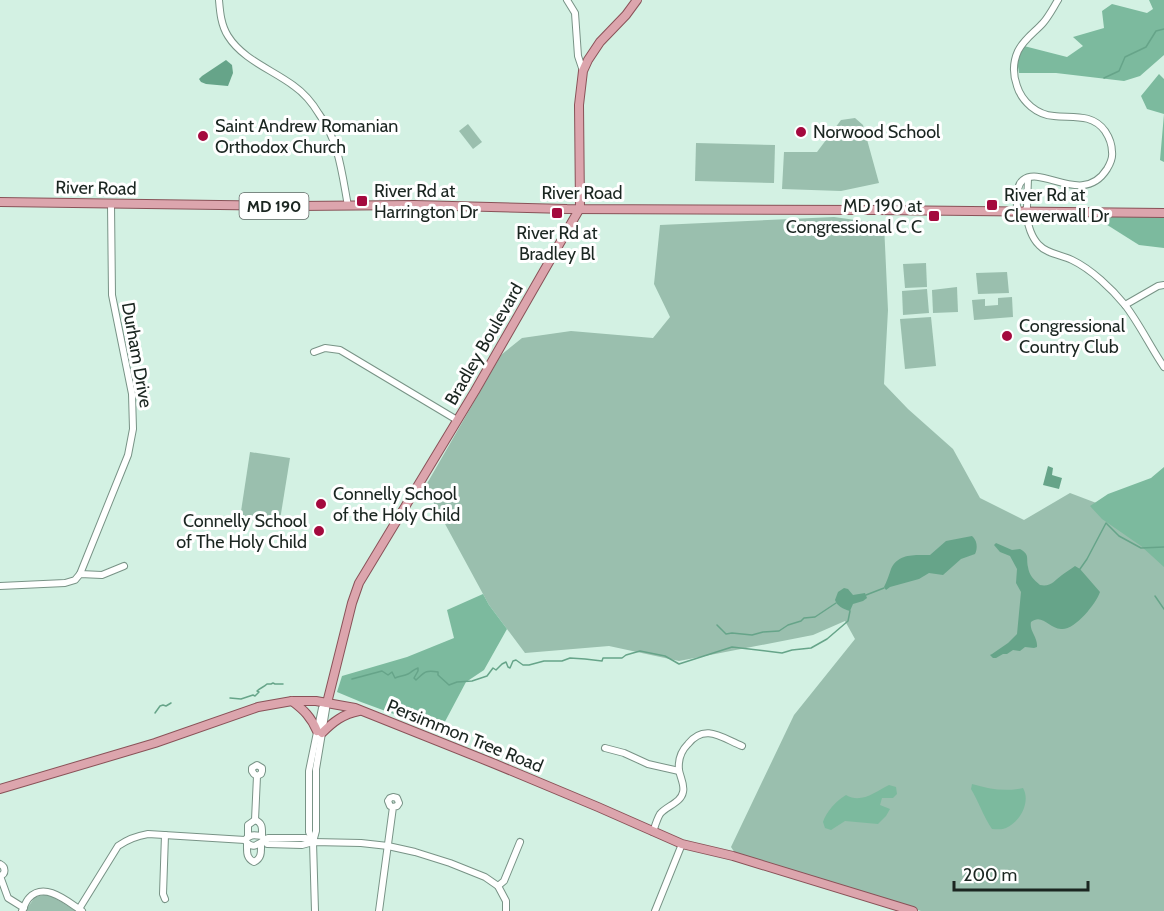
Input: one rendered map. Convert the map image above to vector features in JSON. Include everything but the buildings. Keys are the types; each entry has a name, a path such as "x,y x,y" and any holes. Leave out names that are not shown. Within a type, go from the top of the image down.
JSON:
{"main road":[{"name":"Bradley Boulevard","path":"327,703 359,583 511,330 580,208 579,105 583,71 600,42 637,0"},
{"name":"River Road","path":"0,202 1164,213"},
{"name":"Persimmon Tree Road","path":"0,789 155,743 258,707 292,701 316,701 361,711 495,764 682,844 733,856 913,911"},
{"path":"292,701 305,711 319,732 349,713 361,711"}],"street":[{"path":"219,0 228,36 239,50 294,86 320,114 330,131 337,151 348,206"},
{"path":"567,0 575,13 578,56 583,71"},
{"path":"1058,0 1044,22 1023,42 1018,51 1014,72 1019,94 1025,102 1046,115 1090,119 1102,126 1110,138 1113,153 1110,164 1103,175 1094,182 1072,185 1043,178 1028,178 1027,207 1021,211 1039,246 1088,269 1125,305 1164,368"},
{"name":"Durham Drive","path":"80,574 128,455 133,429 132,394 112,295 111,204"},
{"path":"1125,305 1158,286 1164,285"},
{"path":"314,352 325,348 340,350 457,420"},
{"path":"0,586 65,583 75,580 80,574 102,574 124,566"},
{"path":"315,911 313,842 309,832 309,771 319,732 322,708 327,703"},
{"path":"653,831 660,814 679,800 683,793 679,762 682,751 691,740 706,733 742,746"},
{"path":"605,748 624,753 648,764 679,771"},
{"path":"255,820 257,776"},
{"path":"379,911 393,807"},
{"path":"255,820 262,824 262,840 260,857 254,862 247,856 247,840 248,825 255,820"},
{"path":"0,864 5,870 0,876 8,898 23,909 29,898 37,893 48,891 81,910 118,846 138,836 148,834 247,840 255,846 268,838 306,838 313,842 361,843 415,852 485,877 498,886 506,901 506,911"},
{"path":"165,835 165,899"},
{"path":"247,840 255,835 262,840"},
{"path":"498,886 504,881 519,842"},
{"path":"655,911 682,844"}],"shaded area":[{"path":"1149,0 1164,0 1164,55 1140,76 1124,81 1056,73 1019,73 1017,60 1024,46 1067,57 1083,46 1073,37 1104,28 1102,11 1112,4 1147,13 1153,9"},
{"path":"226,60 232,65 233,73 228,86 201,82 199,79 202,76"},
{"path":"1159,74 1164,79 1164,114 1147,109 1141,96"},
{"path":"1164,114 1164,162 1160,160"},
{"path":"855,118 863,125 879,183 841,191 782,189 784,152 817,152 841,120"},
{"path":"468,124 482,142 473,149 459,131"},
{"path":"696,143 775,145 774,183 695,181"},
{"path":"1164,213 1164,248 1139,245 1093,216"},
{"path":"834,217 884,224 888,310 884,384 953,449 980,498 1024,520 1070,493 1099,504 1164,553 1164,911 921,911 737,856 731,847 794,715 855,639 845,621 813,635 679,661 609,646 525,653 489,605 425,487 501,355 522,338 571,331 653,338 670,317 654,284 660,225"},
{"path":"926,263 927,287 905,288 903,264"},
{"path":"1007,272 1009,293 978,294 976,273"},
{"path":"957,287 958,312 933,313 932,290"},
{"path":"927,289 929,313 903,315 902,291"},
{"path":"1012,297 1013,317 974,320 972,300 985,299 985,306 998,305 998,298"},
{"path":"931,317 936,366 905,369 900,319"},
{"path":"250,452 290,458 279,526 240,518"},
{"path":"1048,466 1053,468 1052,475 1062,478 1059,489 1043,485"},
{"path":"1164,467 1164,567 1141,546 1102,519 1090,506 1108,494 1151,478"},
{"path":"972,536 976,544 975,554 961,559 943,575 929,573 919,579 886,590 884,587 891,569 898,560 908,556 930,555 946,541"},
{"path":"996,543 1012,550 1020,549 1025,553 1029,572 1040,585 1052,583 1075,566 1100,592 1098,597 1084,616 1072,626 1061,629 1039,619 1031,622 1037,647 1025,647 1020,651 1013,650 993,658 990,655 1017,634 1021,592 1016,583 1017,569 1010,556 1000,552 994,545"},
{"path":"844,588 853,595 865,593 867,598 853,604 850,611 845,609 835,600 838,592"},
{"path":"483,594 507,629 484,670 466,682 440,731 337,692 342,676 407,657 454,638 447,610"},
{"path":"972,784 997,789 1023,788 1026,799 1023,811 1016,821 1006,828 992,829 971,789"},
{"path":"889,785 896,787 897,794 893,798 882,798 880,805 890,809 878,824 845,821 831,830 825,828 823,822 826,814 842,797 846,795 863,798"},
{"path":"48,894 76,911 25,911 35,897"}],"waterway":[{"path":"1104,78 1119,71 1125,57 1146,47 1156,31 1164,29"},
{"path":"1080,569 1106,523 1119,536 1141,548 1164,547"},
{"path":"866,595 884,588"},
{"path":"1155,596 1164,609"},
{"path":"717,625 726,634 752,635 779,631 804,618 815,617 836,603"},
{"path":"352,679 382,671 388,675 392,672 395,678 418,668 414,678 416,680 425,672 438,672 438,675 449,685 487,676 493,668 496,670 506,662 510,668 516,660 523,665 570,658 602,661 603,658 622,658 640,651 665,656 679,664 732,647 782,653 811,648 827,639 848,621 850,611"},
{"path":"230,698 241,699 255,696 259,692 257,691 267,684 283,684"},
{"path":"155,713 160,706 171,703"}],"place":[{"name":"Norwood School","path":"801,132"},
{"name":"Saint Andrew Romanian Orthodox Church","path":"203,136"},
{"name":"River Rd at Harrington Dr","path":"362,201"},
{"name":"River Rd at Clewerwall Dr","path":"992,205"},
{"name":"River Rd at Bradley Bl","path":"557,213"},
{"name":"MD 190 at Congressional C C","path":"934,216"},
{"name":"Congressional Country Club","path":"1007,336"},
{"name":"Connelly School of the Holy Child","path":"321,504"},
{"name":"Connelly School of The Holy Child","path":"319,531"}]}
